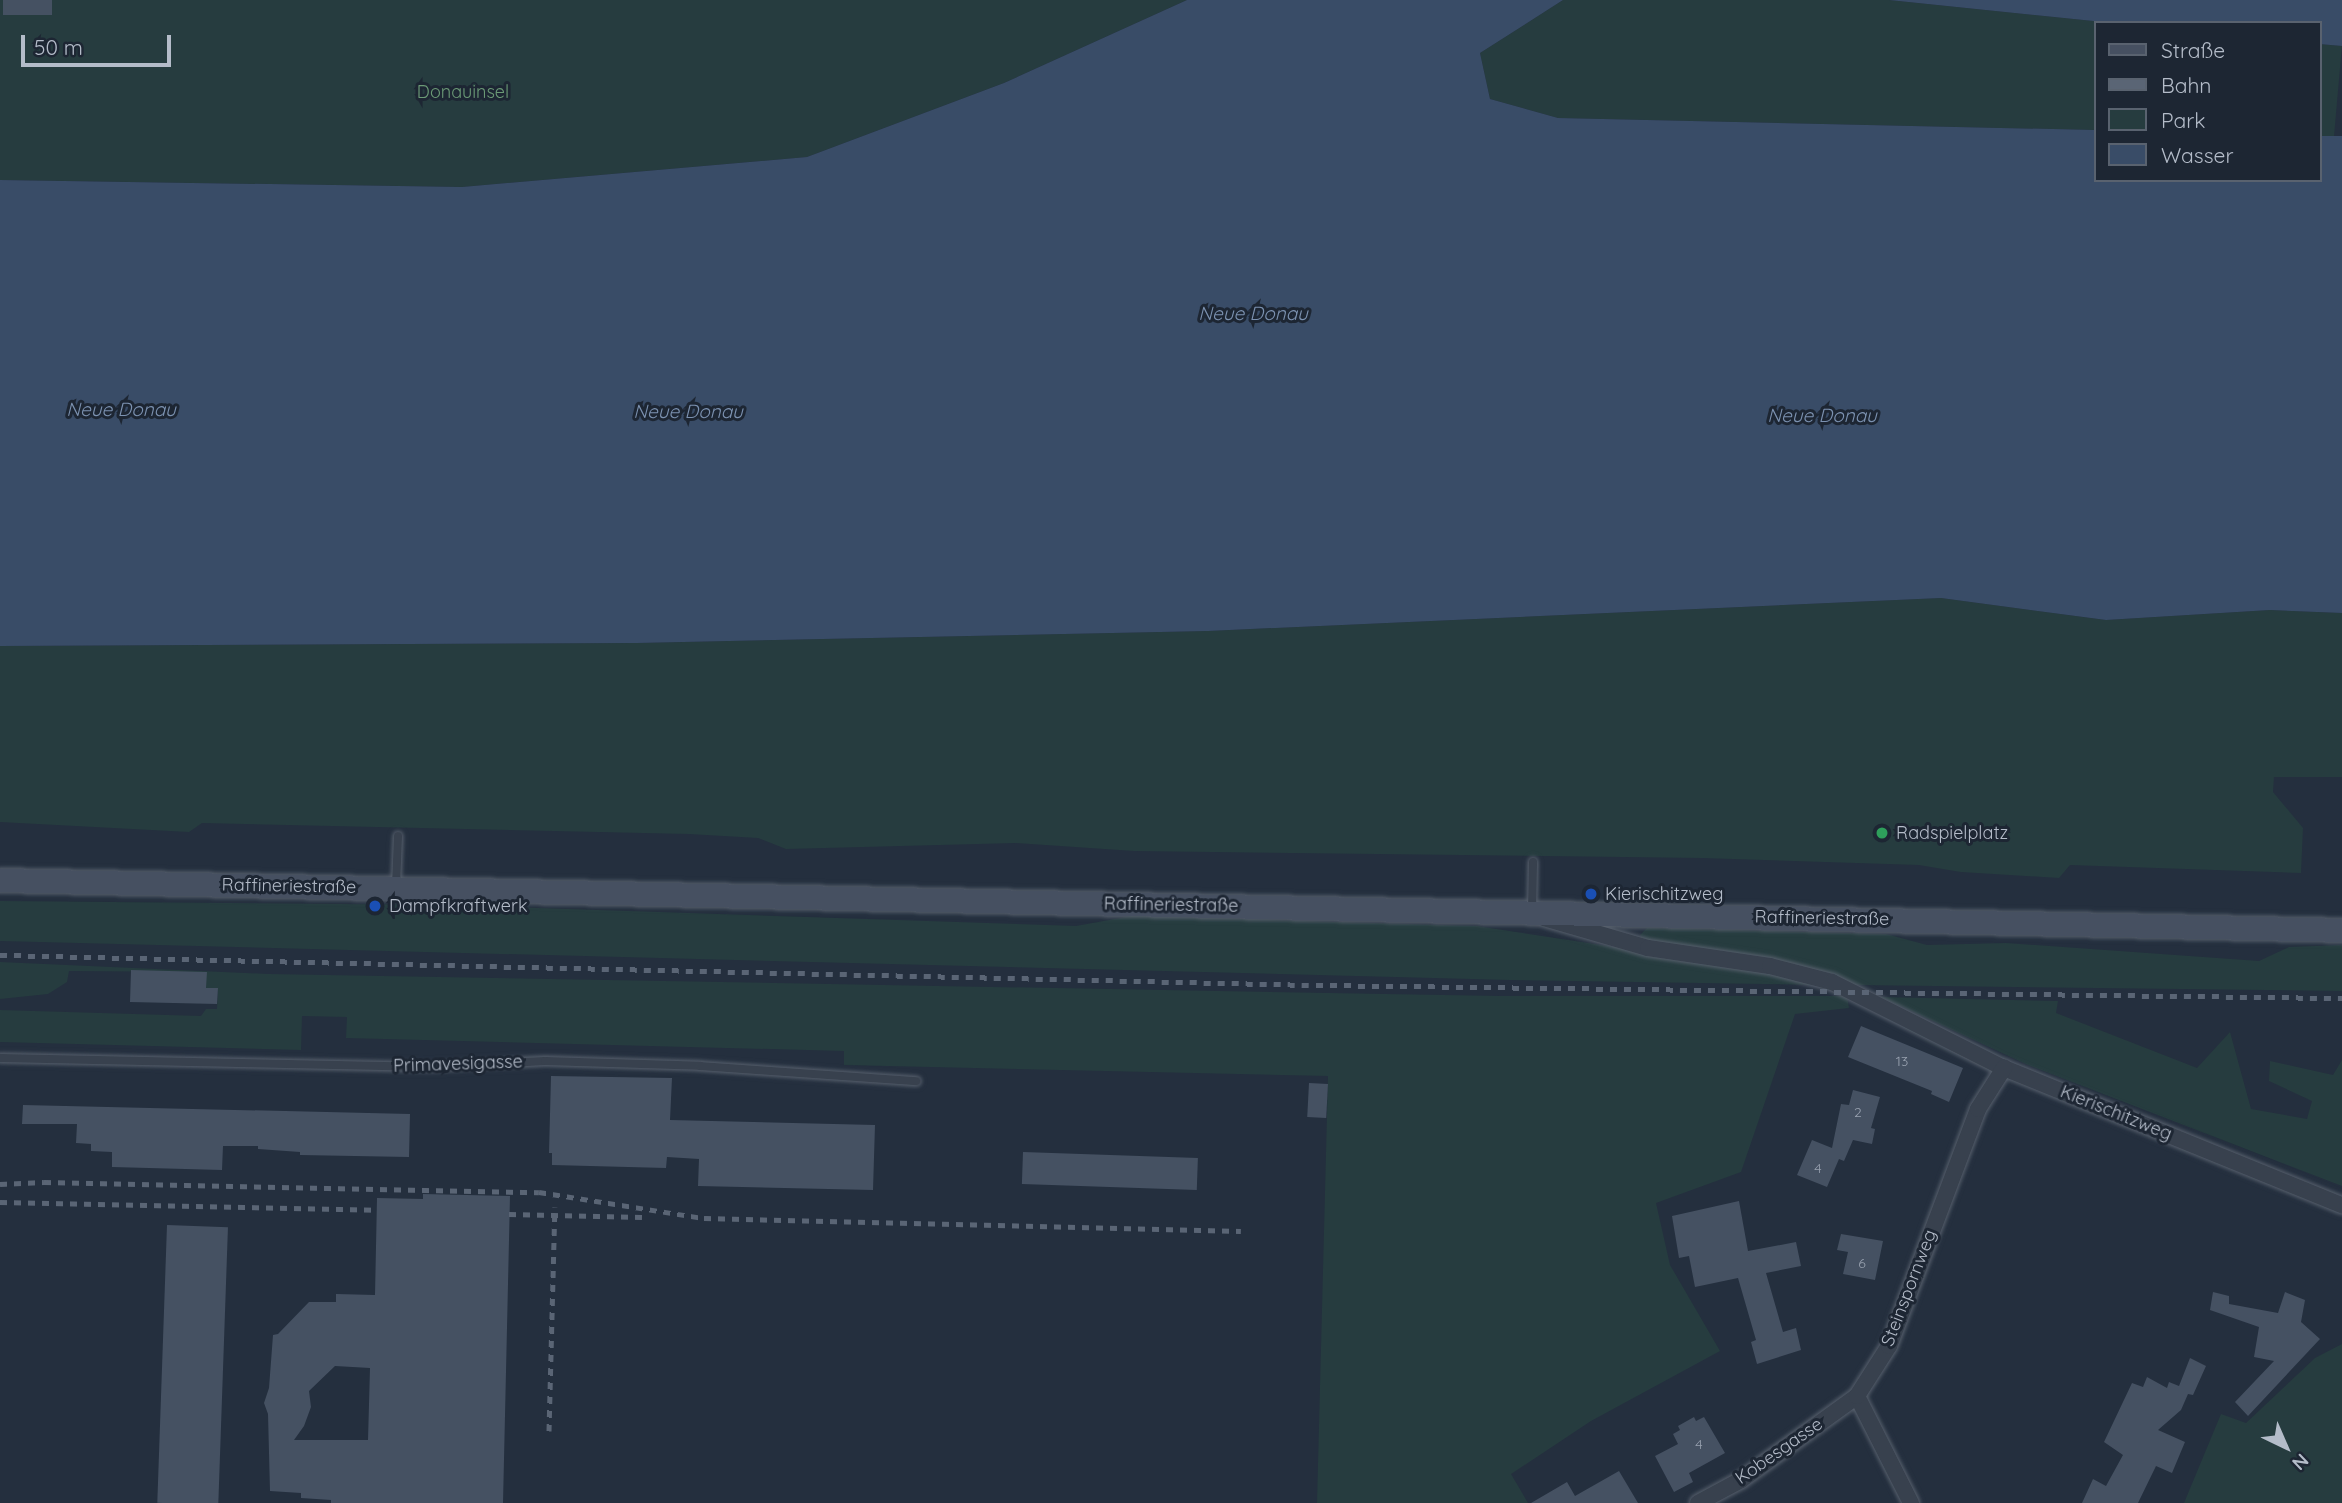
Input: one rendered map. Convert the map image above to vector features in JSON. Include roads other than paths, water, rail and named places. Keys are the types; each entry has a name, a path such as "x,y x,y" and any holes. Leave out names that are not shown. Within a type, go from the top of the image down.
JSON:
{"main road":[{"name":"Raffineriestraße","path":"0,880 2342,930"}],"street":[{"name":"Kierischitzweg","path":"1532,914 1648,948 1770,966 1815,976 1853,992 2004,1068 2342,1205"},
{"name":"Steinspornweg","path":"1857,1396 1889,1346 1978,1109 2004,1068"},
{"name":"Kobesgasse","path":"1698,1503 1741,1480 1857,1396"},
{"path":"1857,1396 1911,1503"}],"lane":[{"path":"396,888 398,836"},
{"path":"1532,914 1533,862"},
{"name":"Primavesigasse","path":"0,1058 431,1067 545,1061 700,1066 916,1081"}],"water":[{"name":"Neue Donau","path":"1187,0 1563,0 1480,53 1490,99 1558,118 2094,130 2094,182 2321,182 2321,136 2342,136 2342,613 2270,610 2106,620 1941,598 1208,631 637,643 0,646 0,180 462,187 807,157 1004,83"},
{"path":"1889,0 2342,0 2342,46 2321,44 2321,21 2094,21"}],"railway":[{"path":"0,955 1316,985 2342,998"},
{"path":"0,1184 44,1182 539,1192 704,1218 1241,1231"},
{"path":"0,1202 376,1210"},
{"path":"549,1431 555,1207"},
{"path":"509,1214 642,1217"}],"place":[{"name":"Radspielplatz","path":"1882,833"},
{"name":"Kierischitzweg","path":"1591,894"},
{"name":"Dampfkraftwerk","path":"375,906"}],"park label":[{"name":"Donauinsel","path":"463,92"}]}
